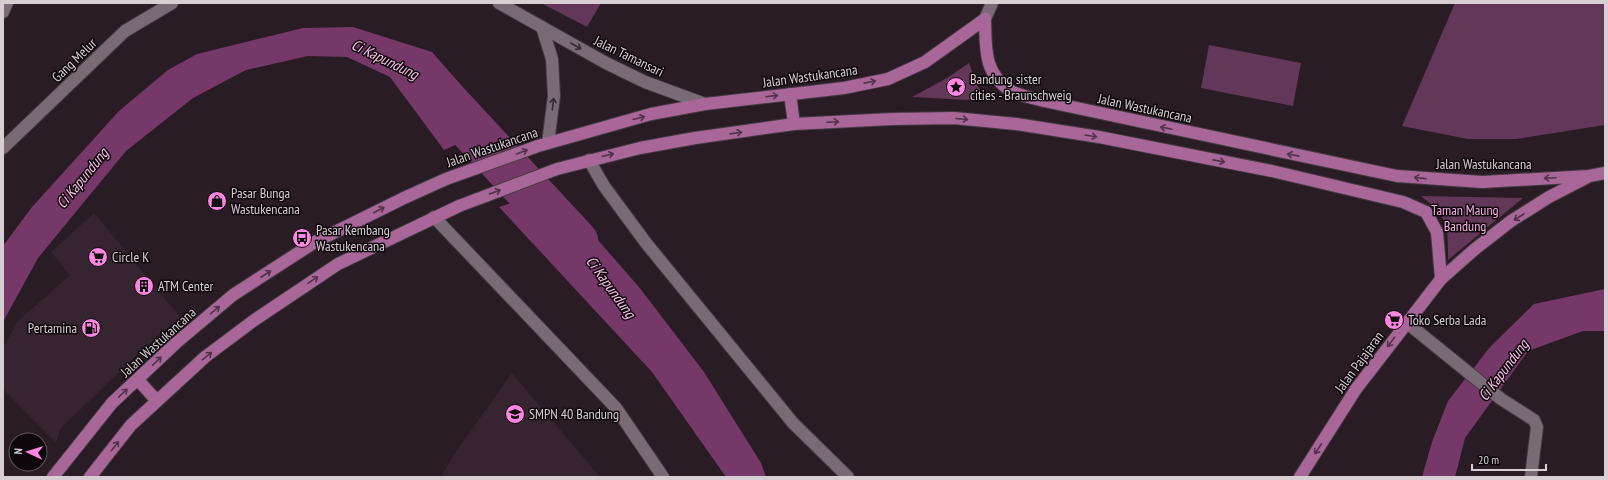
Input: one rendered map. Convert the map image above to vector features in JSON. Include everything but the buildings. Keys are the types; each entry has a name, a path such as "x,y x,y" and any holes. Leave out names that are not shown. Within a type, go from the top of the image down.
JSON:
{"main road":[{"name":"Jalan Wastukancana","path":"53,477 112,403 176,343 233,295 315,242 404,198 446,179 543,144 652,114 705,104 844,88 888,79 925,62 985,19"},
{"name":"Jalan Wastukancana","path":"985,19 988,65 995,77 1012,91 1044,101 1396,176 1482,182 1589,176 1605,173"},
{"path":"790,94 794,124"},
{"path":"90,477 131,425 205,357 253,321 338,264 459,206 557,169 640,148 794,124 954,118 1016,124 1099,137 1272,171 1403,202 1426,212 1438,232 1441,279"},
{"name":"Jalan Pajajaran","path":"1300,477 1356,389 1406,322 1441,279 1475,249 1511,222 1549,197 1589,176"},
{"path":"138,380 157,401"}],"street":[{"path":"3,12 7,3"},
{"name":"Gang Melur","path":"3,148 125,31 172,3"},
{"name":"Jalan Tamansari","path":"499,3 606,63 645,82 705,104"},
{"path":"985,19 992,3"},
{"path":"542,27 552,59 554,96 543,144"},
{"path":"590,160 604,186 646,243 793,423 848,477"},
{"path":"434,217 616,408 663,477"},
{"path":"1406,322 1501,399 1534,420 1537,427 1531,477"}],"shaded area":[{"name":"Pertamina","path":"94,213 181,318 158,335 60,429 56,443 48,435 48,432 45,432 3,389 3,347 18,321 70,275 51,252"},
{"name":"SMPN 40 Bandung","path":"512,373 600,477 441,477 453,456"}],"green space":[{"path":"541,3 601,3 587,27"},
{"path":"1455,3 1605,3 1605,125 1516,139 1468,139 1402,126"},
{"path":"1209,45 1301,63 1293,106 1201,88"},
{"path":"969,63 977,85 987,101 912,97 947,78"},
{"name":"Taman Maung Bandung","path":"1421,196 1523,198 1448,260 1448,239 1445,224 1437,210"}],"water":[{"path":"353,27 432,52 497,126 444,150 390,77 347,57 308,56 246,70 193,98 126,151 38,258 3,322 3,246 32,207 119,111 168,70 197,54 303,28"},
{"path":"554,190 639,287 704,372 761,463 766,477 726,477 652,372 499,207"},
{"path":"1605,289 1605,331 1583,331 1528,351 1465,438 1455,477 1422,477 1432,442 1448,401 1490,347 1534,304"}],"waterway":[{"name":"Ci Kapundung","path":"434,89 576,242"}],"place":[{"name":"Bandung sister cities - Braunschweig","path":"956,87"},
{"name":"Pasar Bunga Wastukencana","path":"217,201"},
{"name":"Pasar Kembang Wastukencana","path":"302,238"},
{"name":"Circle K","path":"98,257"},
{"name":"ATM Center","path":"144,286"},
{"name":"Toko Serba Lada","path":"1394,320"},
{"name":"Pertamina","path":"91,328"},
{"name":"SMPN 40 Bandung","path":"515,414"}]}
